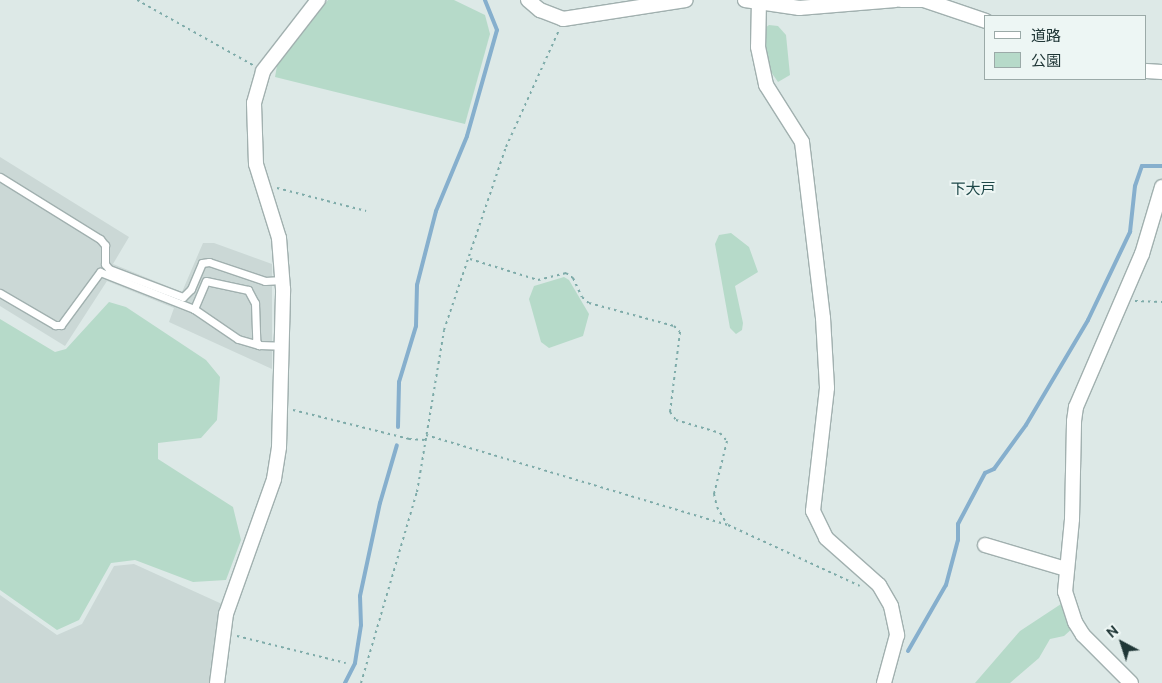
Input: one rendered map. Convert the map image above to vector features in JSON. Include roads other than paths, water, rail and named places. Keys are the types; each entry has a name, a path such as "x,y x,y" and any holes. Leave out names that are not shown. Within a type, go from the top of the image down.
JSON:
{"street":[{"path":"217,683 222,633 226,614 274,479 280,410 282,280 279,238 256,164 252,133 254,103 263,71 318,0"},
{"path":"528,0 540,10 563,20 686,0"},
{"path":"884,683 897,635 891,606 874,581 826,538 814,512 827,388 823,318 802,142 766,85 758,47 752,1 796,4 896,0"},
{"path":"901,0 924,0 984,20"},
{"path":"1147,71 1162,72"},
{"path":"1131,683 1096,649 1075,622 1065,592 1072,519 1076,407 1108,337 1120,301 1142,254 1162,187"},
{"path":"985,546 1066,569"}],"lane":[{"path":"0,177 100,239 105,245 105,264 109,269 182,297 191,289 202,263 209,262 265,281 282,280"},
{"path":"0,293 61,325 100,272 194,309 238,339 259,346 282,346"},
{"path":"194,309 206,282 248,290 254,296 256,341 259,346"}],"waterway":[{"path":"398,427 399,382 416,326 417,285 436,211 467,136 497,30 485,0"},
{"path":"908,651 946,585 958,540 958,524 985,473 994,469 1026,425 1088,320 1130,232 1135,186 1142,166 1162,166"},
{"path":"345,683 355,663 361,625 360,596 380,503 397,445"}],"district":[{"name":"下大戸","path":"973,189"}]}
